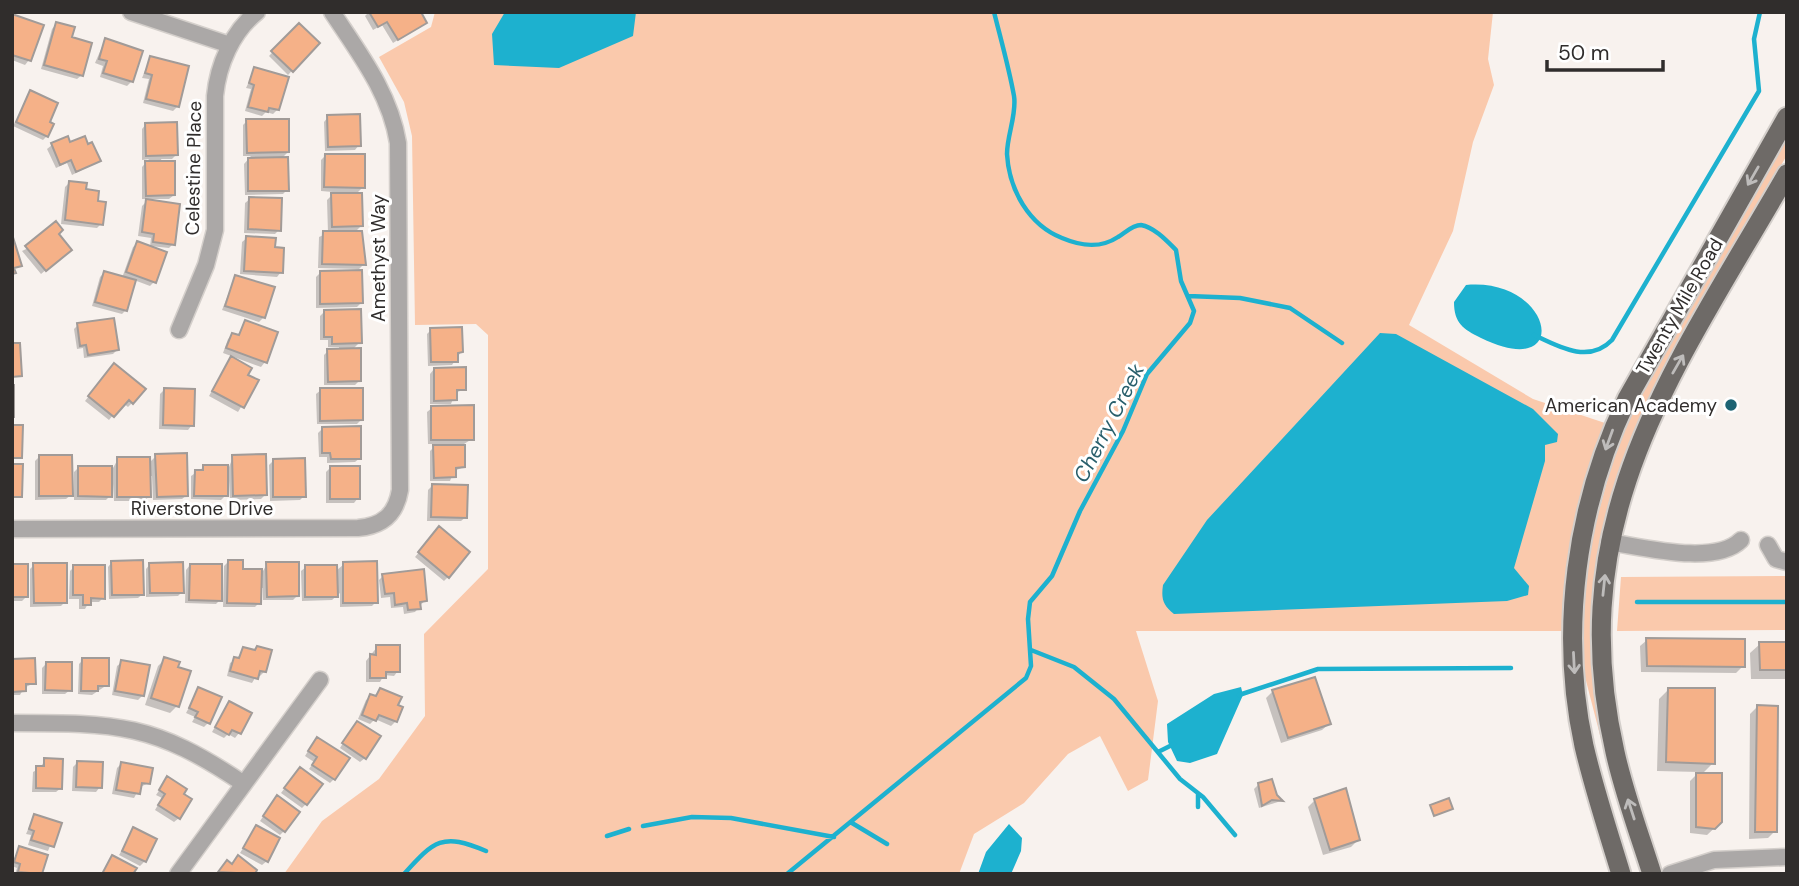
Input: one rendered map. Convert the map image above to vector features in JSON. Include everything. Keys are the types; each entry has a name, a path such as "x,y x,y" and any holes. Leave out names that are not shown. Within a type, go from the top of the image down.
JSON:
{"main road":[{"name":"Twenty Mile Road","path":"1621,874 1593,783 1576,688 1574,600 1588,508 1609,441 1627,399 1787,117"},
{"name":"Twenty Mile Road","path":"1652,874 1622,780 1610,723 1602,626 1609,542 1630,465 1651,414 1787,174"}],"street":[{"path":"131,12 230,45"},
{"name":"Celestine Place","path":"180,330 208,258 215,230 215,96 218,75 230,45 257,12"},
{"name":"Amethyst Way","path":"332,12 377,82 392,116 398,143 400,490 396,509 389,517"},
{"name":"Riverstone Drive","path":"12,529 358,528 370,527 389,517"},
{"path":"1609,542 1663,551 1715,553 1729,550 1741,540"},
{"path":"1768,545 1776,559 1787,562"},
{"path":"178,874 320,680"},
{"path":"12,723 98,723 145,732 186,747 244,784"},
{"path":"1670,874 1714,860 1787,857"}],"shaded area":[{"path":"435,12 1493,12 1488,59 1494,85 1473,142 1453,231 1409,325 1533,399 1605,423 1588,475 1576,526 1567,578 1563,631 1136,631 1158,701 1148,780 1128,791 1100,736 1068,754 1024,803 974,834 959,874 284,874 322,821 379,779 425,716 424,634 488,569 488,335 476,324 415,325 412,136 404,102 379,57 431,27"},
{"path":"1787,136 1787,155 1682,335 1651,395 1625,457 1605,522 1594,590 1594,676 1606,751 1630,829 1635,856 1616,797 1584,673 1583,610 1592,536 1616,449 1639,396"},
{"path":"1787,576 1787,630 1617,631 1621,577"}],"water":[{"path":"505,12 636,12 633,36 559,68 494,65 492,34"},
{"path":"1466,285 1496,287 1518,296 1534,310 1541,325 1540,339 1530,348 1510,348 1481,338 1465,328 1458,320 1454,302"},
{"path":"1380,333 1396,334 1533,409 1558,434 1557,442 1545,445 1545,461 1514,568 1529,586 1528,595 1507,601 1174,614 1164,601 1163,585 1207,520"},
{"path":"1241,687 1243,695 1217,754 1190,763 1177,761 1168,742 1167,724 1214,694"},
{"path":"1009,824 1022,838 1021,851 1011,874 978,874 986,852"}],"building":[{"path":"369,12 421,12 427,23 398,40 387,22 378,27"},
{"path":"12,14 44,25 31,61 12,55"},
{"path":"56,22 75,27 72,37 92,43 83,76 44,65"},
{"path":"299,23 320,43 293,72 271,51"},
{"path":"105,38 143,51 133,82 103,73 107,61 99,59"},
{"path":"150,56 189,66 179,107 146,99 152,75 145,73"},
{"path":"254,67 289,77 279,110 269,108 268,112 248,107 254,85 249,83"},
{"path":"30,90 58,103 50,122 54,124 48,137 16,122"},
{"path":"360,114 361,146 328,147 327,115"},
{"path":"246,119 289,119 289,152 247,153"},
{"path":"177,122 178,155 146,156 145,123"},
{"path":"68,136 70,142 85,136 88,144 92,142 101,161 76,172 71,160 60,165 51,143"},
{"path":"325,154 365,154 365,188 324,187"},
{"path":"288,157 289,191 248,191 248,158"},
{"path":"145,161 175,161 175,195 146,196"},
{"path":"69,181 87,183 86,189 99,191 98,201 106,202 103,225 65,220"},
{"path":"331,193 362,193 363,226 332,227"},
{"path":"249,197 282,198 281,231 248,229"},
{"path":"146,199 180,204 175,245 153,242 154,234 142,232"},
{"path":"56,221 63,230 59,234 72,250 46,271 25,246"},
{"path":"323,231 362,231 366,265 322,264"},
{"path":"12,234 22,266 14,268 16,273 12,274"},
{"path":"246,236 276,238 275,247 284,248 283,273 244,271"},
{"path":"137,241 167,252 156,283 126,272"},
{"path":"362,270 363,303 320,304 320,271"},
{"path":"104,271 136,280 127,311 95,302"},
{"path":"235,275 275,287 265,318 225,306"},
{"path":"361,309 362,343 332,344 332,337 324,337 324,310"},
{"path":"114,318 119,350 88,355 86,345 80,346 77,323"},
{"path":"245,320 278,332 267,363 226,348 232,333 239,335"},
{"path":"462,327 463,352 458,353 458,362 431,362 430,328"},
{"path":"12,343 20,343 22,376 12,377"},
{"path":"361,348 361,381 328,382 327,349"},
{"path":"231,356 252,368 248,375 259,380 244,408 212,391"},
{"path":"114,363 146,389 133,404 129,400 114,417 88,396"},
{"path":"466,367 466,390 457,390 457,400 434,401 434,368"},
{"path":"14,385 14,417 12,417"},
{"path":"164,388 195,389 194,426 163,425"},
{"path":"320,388 363,388 363,420 320,421"},
{"path":"474,405 474,440 431,440 431,406"},
{"path":"12,425 23,425 22,458 12,458"},
{"path":"361,426 361,459 331,459 330,453 322,453 322,427"},
{"path":"433,445 465,445 465,467 456,468 456,477 434,478"},
{"path":"187,453 188,496 157,497 155,454"},
{"path":"266,454 267,495 233,496 232,455"},
{"path":"39,455 72,455 73,496 39,496"},
{"path":"117,457 150,457 151,497 117,497"},
{"path":"305,458 306,497 273,497 273,459"},
{"path":"12,464 23,464 22,497 12,497"},
{"path":"203,465 228,465 228,496 194,496 195,470 203,470"},
{"path":"78,466 112,466 112,497 78,496"},
{"path":"330,466 360,466 360,499 330,499"},
{"path":"432,484 468,485 467,518 431,517"},
{"path":"439,526 470,552 449,578 418,552"},
{"path":"143,560 144,595 112,595 111,561"},
{"path":"228,560 243,560 243,569 262,569 261,604 227,603"},
{"path":"377,561 378,603 343,603 343,562"},
{"path":"183,562 184,593 150,593 149,563"},
{"path":"266,562 299,562 299,596 267,597"},
{"path":"33,563 67,563 67,603 34,603"},
{"path":"12,564 28,564 28,597 12,597"},
{"path":"190,564 222,564 222,601 189,600"},
{"path":"73,565 105,565 105,599 91,598 91,605 83,605 83,595 73,595"},
{"path":"305,565 337,565 338,597 305,597"},
{"path":"424,569 427,601 420,602 421,609 408,610 407,603 395,605 394,593 385,594 382,574"},
{"path":"1646,638 1745,639 1745,667 1647,666"},
{"path":"1759,642 1787,642 1787,670 1760,670"},
{"path":"376,645 400,645 400,672 386,672 386,678 370,678 370,654 376,655"},
{"path":"257,646 272,650 266,672 260,671 258,679 230,671 234,657 239,658 243,647 255,650"},
{"path":"164,657 180,662 178,667 191,671 179,707 151,698"},
{"path":"35,658 36,684 26,684 26,691 12,692 12,659"},
{"path":"82,658 109,658 109,686 98,686 98,691 81,691"},
{"path":"121,660 150,665 144,696 115,691"},
{"path":"46,662 72,662 72,691 45,690"},
{"path":"1315,677 1331,724 1288,738 1272,690"},
{"path":"198,687 222,697 210,724 195,717 198,712 189,708"},
{"path":"380,688 402,697 398,705 403,707 397,722 379,715 376,721 362,715 370,694 376,696"},
{"path":"1668,688 1715,688 1715,764 1666,762"},
{"path":"229,701 252,713 241,734 232,730 229,735 215,727"},
{"path":"1757,705 1778,706 1777,832 1755,832"},
{"path":"357,721 381,736 366,759 342,743"},
{"path":"317,737 350,758 335,780 312,765 317,757 308,751"},
{"path":"44,758 63,759 62,789 36,788 36,766 44,766"},
{"path":"77,761 103,762 102,788 76,787"},
{"path":"121,762 153,768 150,784 142,783 140,794 116,790"},
{"path":"300,767 323,784 307,805 284,788"},
{"path":"1696,773 1722,773 1722,822 1715,829 1696,827"},
{"path":"167,776 187,789 184,794 192,799 180,819 158,805 165,794 159,790"},
{"path":"1272,779 1277,795 1283,801 1272,800 1262,806 1258,783"},
{"path":"1346,788 1360,840 1330,850 1314,799"},
{"path":"277,795 300,812 285,832 263,816"},
{"path":"1449,798 1453,809 1434,816 1430,805"},
{"path":"34,814 62,823 54,847 31,840 34,831 29,829"},
{"path":"256,825 280,838 268,862 243,848"},
{"path":"133,827 157,839 146,862 122,851"},
{"path":"19,846 48,855 42,874 18,872 20,864 14,862"},
{"path":"112,855 137,868 133,874 102,874"},
{"path":"238,855 257,870 255,874 218,872 227,860 232,864"}],"waterway":[{"name":"Cherry Creek","path":"787,874 1026,678 1031,666 1028,619 1030,602 1052,576 1080,511 1123,431 1147,374 1190,323 1194,311 1181,281 1176,250 1155,231 1138,225 1111,241 1097,245 1083,244 1050,232 1023,205 1012,180 1007,154 1014,96 994,12"},
{"path":"1534,335 1564,348 1584,352 1594,351 1612,340 1759,91 1754,39 1760,12"},
{"path":"1188,296 1240,298 1290,308 1342,343"},
{"path":"1637,602 1787,602"},
{"path":"1031,650 1074,667 1114,699 1180,779 1203,797 1235,835"},
{"path":"1239,695 1318,669 1511,668"},
{"path":"1158,752 1174,744"},
{"path":"1198,794 1198,807"},
{"path":"643,826 692,817 731,818 834,837"},
{"path":"852,823 887,844"},
{"path":"607,836 629,829"},
{"path":"404,874 423,854 440,843 459,842 486,851"}],"place":[{"name":"American Academy","path":"1731,405"}]}
